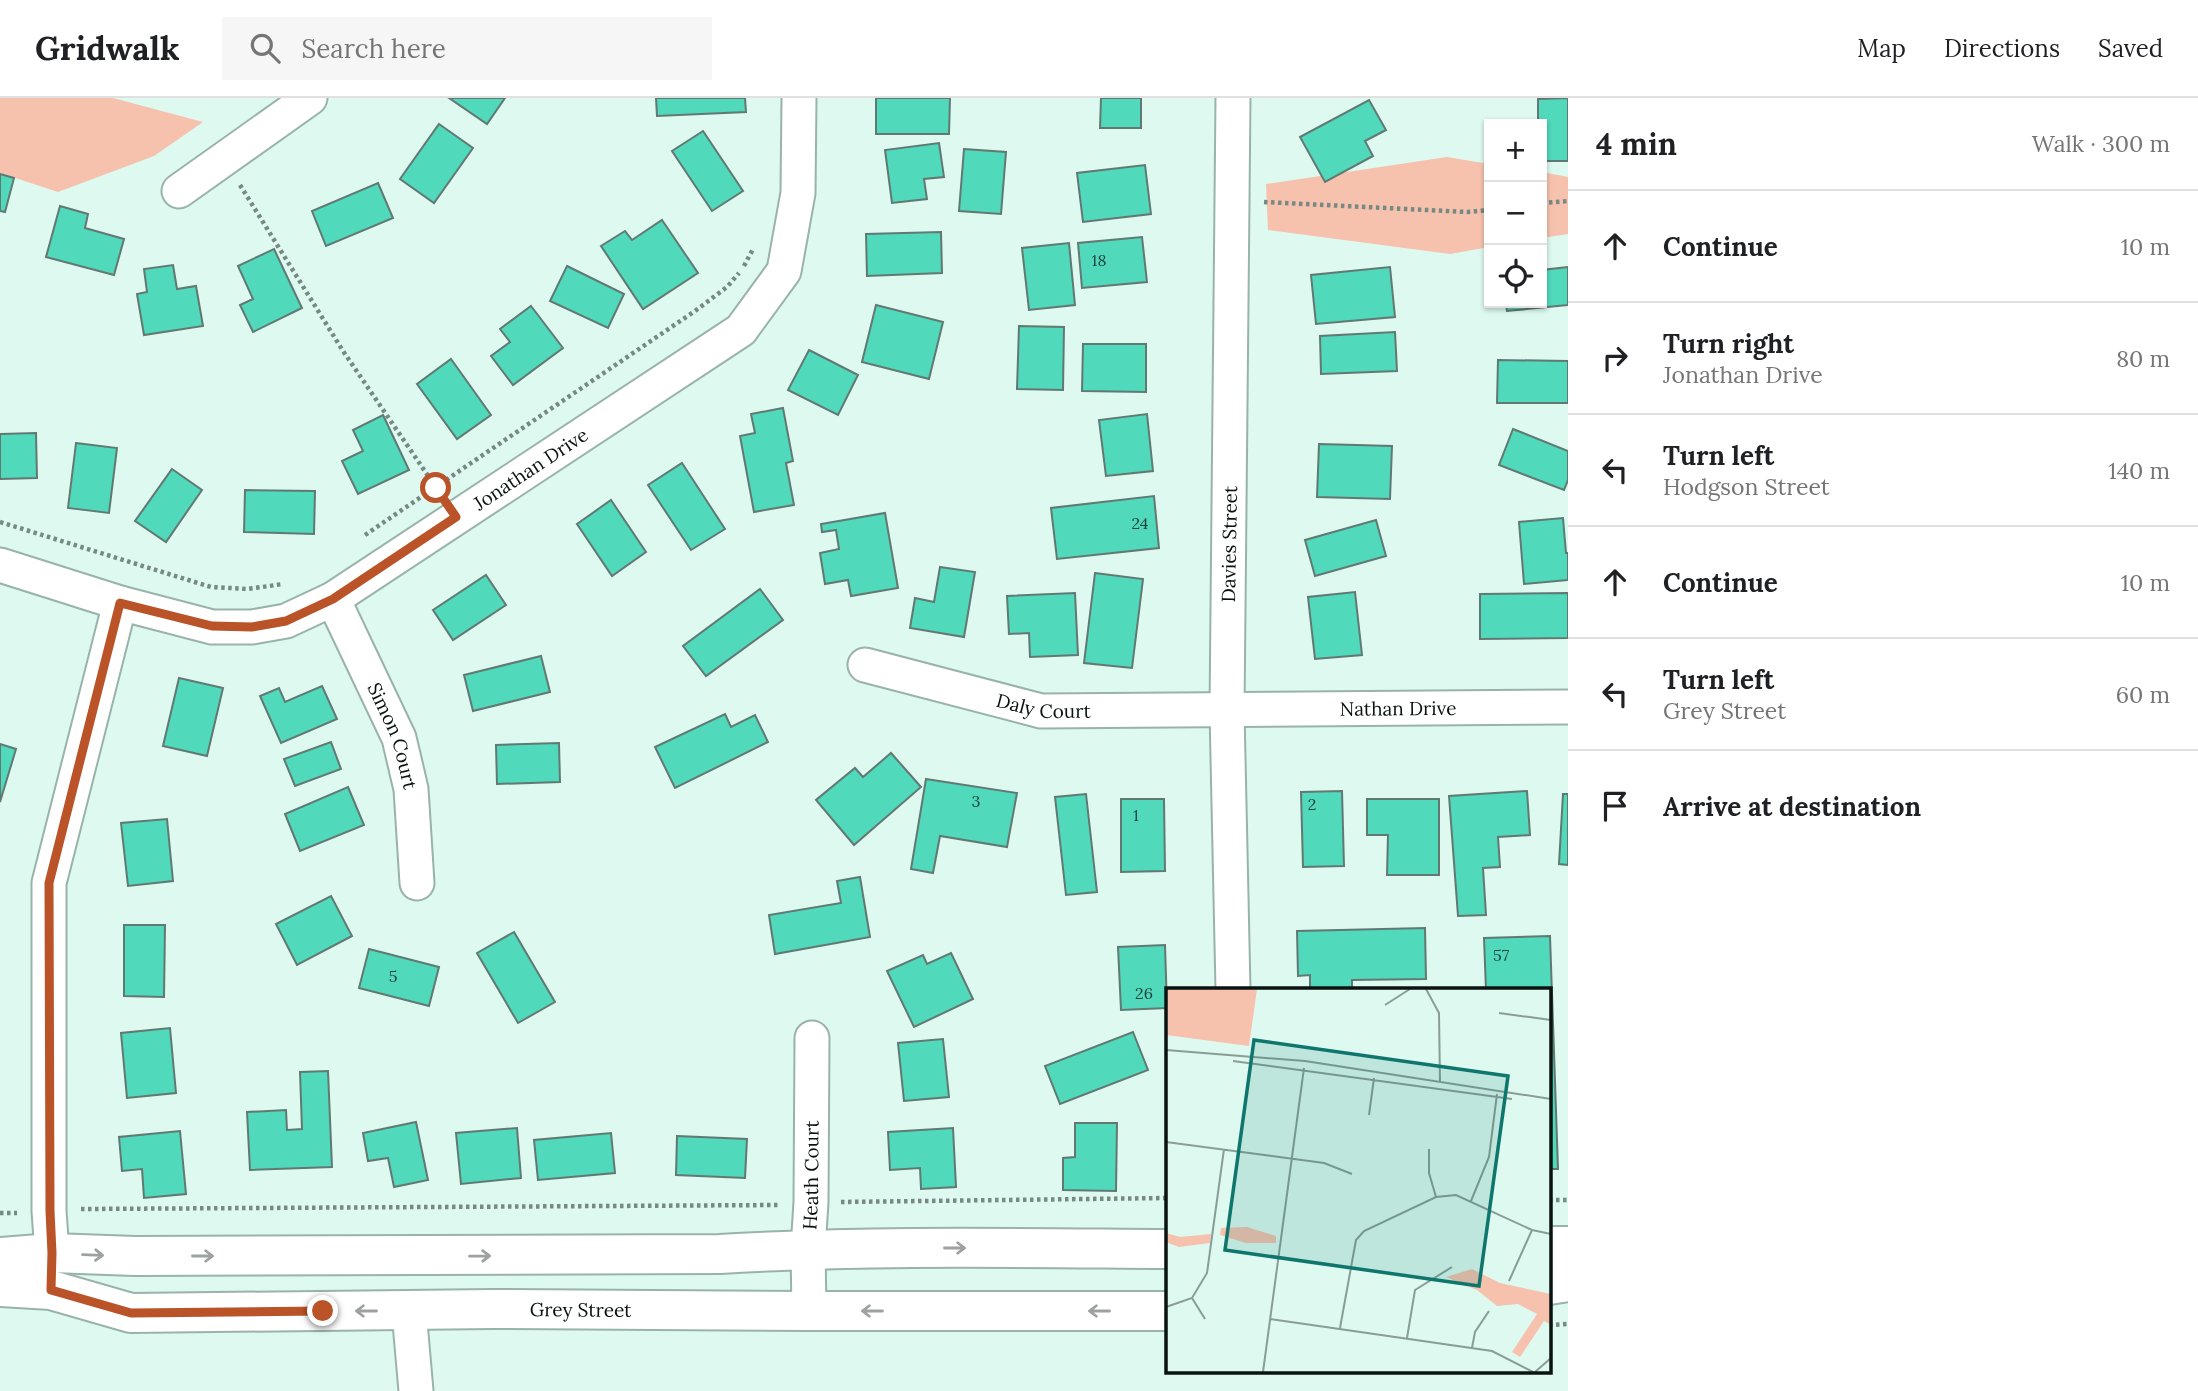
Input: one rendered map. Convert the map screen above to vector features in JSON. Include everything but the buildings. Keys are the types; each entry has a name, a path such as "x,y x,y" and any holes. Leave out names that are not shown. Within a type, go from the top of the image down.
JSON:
{"street":[{"path":"179,191 310,98"},
{"name":"Jonathan Drive","path":"0,565 120,603 212,626 252,627 286,621 333,599 741,330 784,271 798,193 799,98"},
{"name":"Davies Street","path":"1233,98 1227,710 1233,988"},
{"name":"Simon Court","path":"333,599 399,738 411,789 417,883"},
{"path":"51,1272 49,883 120,603"},
{"name":"Daly Court","path":"865,665 1041,712 1227,710"},
{"name":"Nathan Drive","path":"1227,710 1568,707"},
{"name":"Heath Court","path":"809,1311 812,1038"},
{"path":"1550,1246 1568,1245"},
{"name":"Grey Street","path":"0,1287 51,1272 149,1256 720,1254 808,1249 1166,1249"},
{"name":"Grey Street","path":"0,1256 51,1272 131,1313 493,1309 1166,1311"},
{"path":"411,1256 409,1311 416,1391"},
{"path":"1550,1284 1568,1282"}],"path":[{"path":"224,161 343,351 456,517"},
{"path":"1232,200 1467,212 1484,210"},
{"path":"1547,203 1568,201"},
{"path":"360,539 727,287 743,269 757,239"},
{"path":"0,522 211,587 248,589 281,585 293,579"},
{"path":"0,1213 108,1209 770,1205 811,1202 1166,1198"},
{"path":"1550,1200 1568,1200"},
{"path":"1550,1325 1568,1324"}],"shaded area":[{"path":"0,98 113,98 203,122 154,156 58,192 0,173"},
{"path":"1447,157 1484,163 1484,248 1450,254 1268,230 1266,184"},
{"path":"1547,173 1568,177 1568,234 1547,237"}],"route":[{"path":"323,1311 131,1313 51,1290 49,883 120,603 212,626 252,627 286,621 333,599 456,517 436,488"}]}
